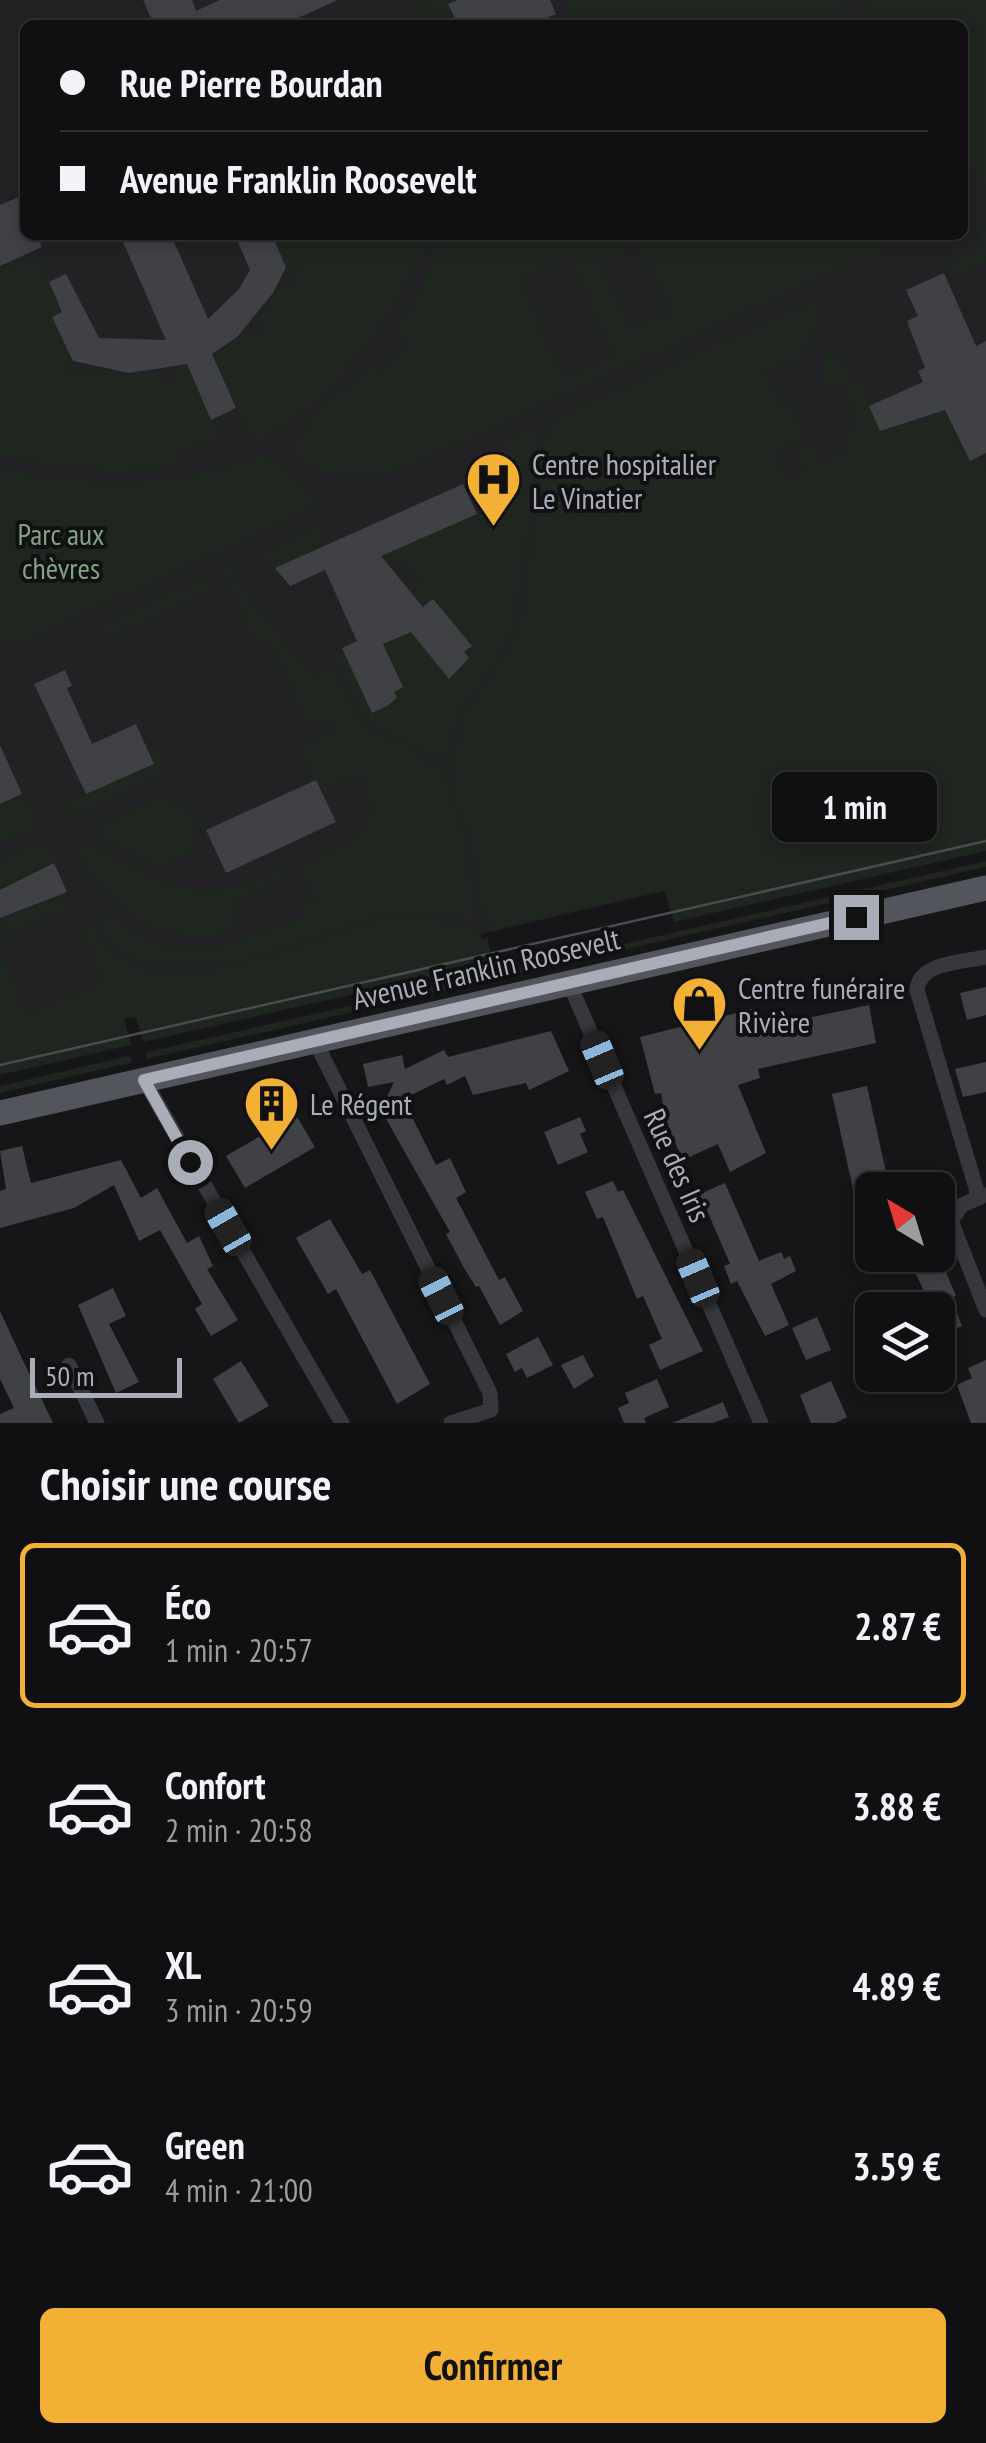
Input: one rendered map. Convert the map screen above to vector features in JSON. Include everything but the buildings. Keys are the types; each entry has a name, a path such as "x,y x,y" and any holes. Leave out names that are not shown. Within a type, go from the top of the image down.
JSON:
{"main road":[{"name":"Avenue Franklin Roosevelt","path":"0,1113 986,888"}],"street":[{"path":"986,957 926,970 918,980 917,990 982,1196 962,1205 951,1221 986,1310"},
{"name":"Rue des Iris","path":"569,984 761,1423"},
{"path":"314,1040 490,1393 491,1410 452,1423"},
{"path":"144,1080 342,1423"},
{"path":"69,1365 97,1423"}],"shaded area":[{"name":"Centre hospitalier Le Vinatier","path":"0,0 986,0 986,822 667,895 664,891 0,1047"}],"green space":[{"path":"432,0 458,0 449,5 454,20 408,20 409,12"},
{"path":"566,0 838,0 852,20 555,20 571,13"},
{"path":"872,0 986,0 986,186 968,159 968,20 874,20 864,5"},
{"path":"986,226 986,262 950,278 944,264 985,246 978,229"},
{"path":"276,240 427,240 402,293 382,324 333,385 279,430 252,442 213,356 249,329 256,335 265,325 258,318 283,282 291,284 300,266 286,267"},
{"path":"440,240 903,240 408,467 354,476 327,472 301,462 294,448 307,424 368,365 381,375 409,341 396,330 419,293","holes":["640,244 671,312 631,330 600,262","569,257 613,356 564,378 520,279"]},
{"path":"36,256 62,312 52,317 73,361 65,370 83,375 86,369 130,376 159,373 161,383 175,380 173,371 187,364 221,438 183,450 178,467 156,470 89,470 0,455 0,271"},
{"path":"813,301 820,317 804,356 765,373 782,405 791,401 806,436 777,453 785,478 804,470 797,451 813,445 821,462 848,450 842,433 858,426 841,384 827,389 821,373 830,344 850,375 864,387 880,431 908,419 911,425 935,415 933,409 944,404 956,440 970,460 980,456 986,469 986,851 674,922 664,890 491,930 487,916 482,917 470,839 454,797 452,756 465,715 509,649 521,620 547,421"},
{"path":"541,424 516,620 501,654 461,711 445,759 441,760 364,721 334,660 344,651 373,713 397,698 383,644 411,632 449,679 469,658 464,652 471,646 433,599 419,610 411,593 420,584 400,559 390,567 358,564 446,528 454,516 458,523 481,512 465,476 508,457 503,442"},
{"name":"Parc aux chèvres","path":"257,456 277,461 294,473 315,508 21,643 0,646 0,468 65,479 130,482 194,475"},
{"path":"317,526 326,545 276,569 284,578 279,580 261,553"},
{"path":"239,561 241,566 231,575 314,677 331,663 362,725 411,747 445,775 466,840 476,921 422,915 377,916 241,963 160,965 117,953 98,922 107,916 147,940 187,948 228,943 306,916 302,905 315,899 300,866 357,837 373,811 362,774 321,791 300,748 334,731 329,720 309,729 268,638 258,650 221,568"},
{"path":"210,575 216,588 109,638 102,625"},
{"path":"165,748 161,775 70,818 64,805 153,764 150,755"},
{"path":"163,796 202,820 192,836 203,849 158,867 94,834 98,825"},
{"path":"25,797 41,829 0,842 0,804"},
{"path":"46,840 55,860 38,868 39,873 0,890 0,861"},
{"path":"80,841 154,877 195,890 218,890 278,870 289,876 236,901 235,932 184,935 161,930 120,906 87,870 74,848"},
{"path":"986,861 986,867 614,952 615,946"},
{"path":"70,893 64,910 2,938 0,922 50,896 53,900"},
{"path":"422,918 479,930 482,939 488,938 492,963 143,1042 136,1017 124,1019 131,1045 0,1075 0,949 27,1014 103,983 80,926 97,927 118,956 148,970 185,973 268,956 376,921"},
{"path":"521,967 528,972 146,1059 147,1052"},
{"path":"129,1056 133,1062 0,1093 0,1086"}],"tram line":[{"path":"0,1065 986,841"}],"place":[{"name":"Centre hospitalier Le Vinatier","path":"493,529"},
{"name":"Centre funéraire Rivière","path":"699,1053"},
{"name":"Le Régent","path":"271,1152"}],"route":[{"path":"190,1162 144,1080 856,917"}]}
